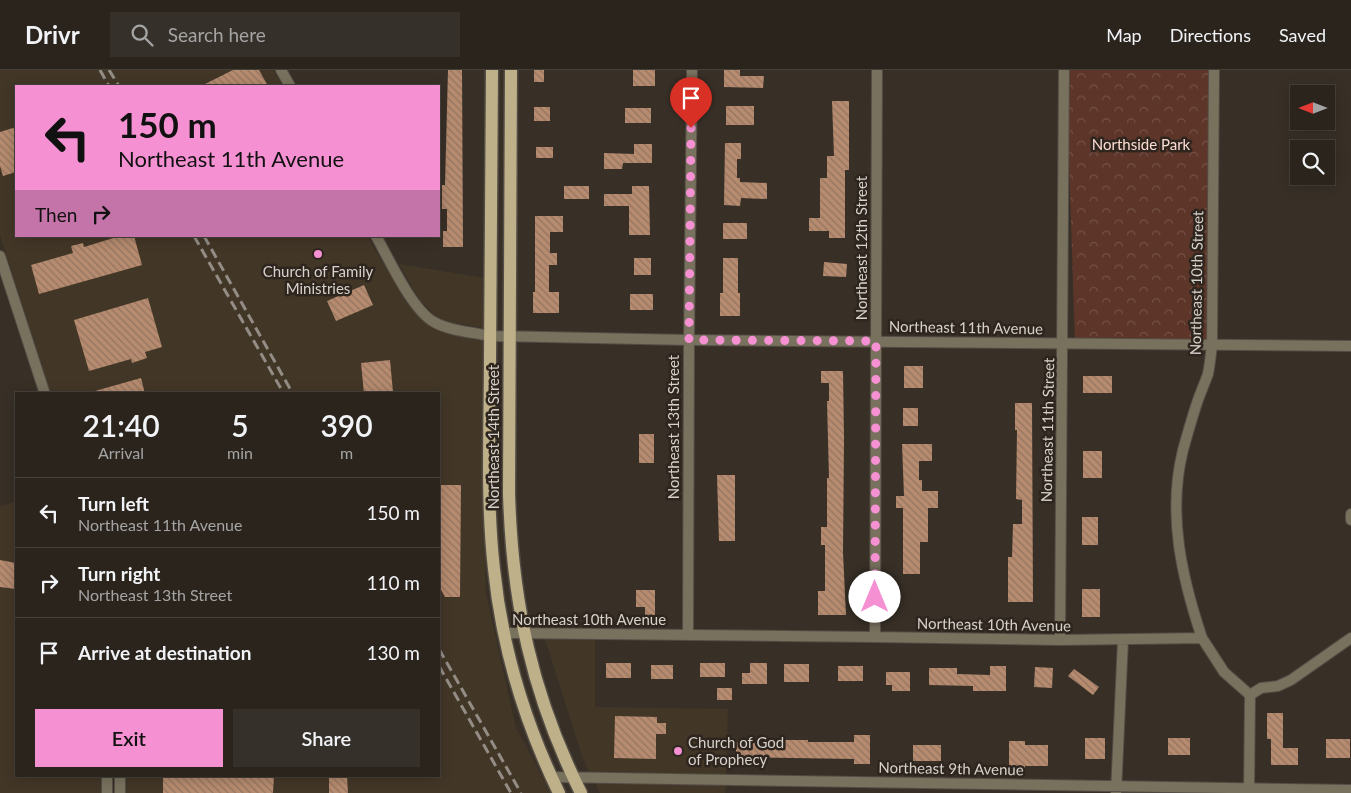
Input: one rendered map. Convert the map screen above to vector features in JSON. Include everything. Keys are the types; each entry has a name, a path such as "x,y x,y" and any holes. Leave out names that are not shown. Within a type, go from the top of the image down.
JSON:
{"main road":[{"name":"Northeast 14th Street","path":"492,70 490,528 503,633 524,709 559,793"},
{"name":"Northeast 14th Street","path":"511,70 510,526 514,575 524,633 540,696 561,752 581,793"}],"street":[{"path":"281,70 289,85"},
{"name":"Northeast 13th Street","path":"688,635 692,70"},
{"name":"Northeast 12th Street","path":"874,636 877,70"},
{"name":"Northeast 11th Street","path":"1060,640 1064,70"},
{"name":"Northeast 10th Street","path":"1202,638 1180,563 1177,532 1177,491 1182,453 1195,408 1208,373 1212,344 1214,70"},
{"name":"Northeast 11th Avenue","path":"377,237 414,302 432,321 449,328 490,336 689,340 1351,346"},
{"path":"0,256 44,392"},
{"path":"1351,514 1351,520"},
{"name":"Northeast 10th Avenue","path":"503,633 874,636 1060,640 1202,638"},
{"path":"1202,638 1224,672 1250,695 1249,791"},
{"path":"1250,695 1261,688 1278,686 1291,680 1351,638"},
{"path":"1116,789 1123,640"},
{"path":"107,777 107,793"},
{"path":"120,777 120,793"},
{"name":"Northeast 9th Avenue","path":"551,777 892,788 1351,790"}],"shaded area":[{"path":"0,70 273,70 282,85 15,85 15,237 368,237 408,305 428,325 447,333 484,340 483,486 486,594 516,728 551,793 126,793 127,777 440,777 440,392 50,392 0,235"},
{"path":"399,264 484,278 484,328 451,322 437,317 419,299"},
{"path":"15,501 15,777 101,777 101,793 0,793 0,507"},
{"path":"545,639 595,640 595,707 728,709 726,774 589,772 582,756"},
{"path":"595,783 726,785 725,793 600,793"}],"green space":[{"name":"Northside Park","path":"1066,70 1214,70 1212,344 1075,343"}],"building":[{"path":"233,70 259,70 267,85 203,85"},
{"path":"448,70 462,70 463,247 443,247 443,231 447,231 447,209 442,209 442,185 445,185"},
{"path":"534,70 544,70 544,82 534,82"},
{"path":"633,70 655,70 655,86 633,86"},
{"path":"724,70 740,70 740,76 764,76 763,88 724,87"},
{"path":"832,101 849,101 849,170 845,170 845,238 829,238 829,231 809,231 809,218 820,218 820,178 827,178 827,156 834,156"},
{"path":"726,106 754,106 754,125 726,125"},
{"path":"534,107 550,107 550,121 534,121"},
{"path":"625,108 651,108 651,123 625,123"},
{"path":"15,127 15,172 3,176 0,166 0,132"},
{"path":"725,143 741,143 741,159 737,159 737,178 740,178 740,182 767,183 767,199 741,198 740,206 724,205"},
{"path":"634,144 652,144 652,163 623,163 622,169 604,169 604,153 634,154"},
{"path":"536,147 553,147 553,158 536,158"},
{"path":"564,186 589,186 589,199 564,199"},
{"path":"632,186 649,186 650,235 629,235 629,206 604,206 604,194 632,194"},
{"path":"535,216 563,216 563,232 550,232 550,253 557,253 557,265 549,265 549,292 559,292 559,313 533,313 533,292 535,292"},
{"path":"723,223 747,223 747,239 723,239"},
{"path":"117,237 134,237 142,265 39,294 31,265 73,253 71,246 83,243 84,247"},
{"path":"634,258 651,258 651,275 634,275"},
{"path":"723,258 738,258 740,316 720,316 720,293 723,293"},
{"path":"824,262 847,264 846,277 823,276"},
{"path":"364,285 373,305 336,321 327,301"},
{"path":"630,294 653,294 653,310 630,310"},
{"path":"148,298 162,347 145,352 147,358 132,363 131,359 89,371 74,320"},
{"path":"390,360 393,392 364,392 361,363"},
{"path":"904,366 923,366 923,388 904,388"},
{"path":"821,371 843,371 843,553 846,615 818,615 818,591 825,591 825,545 821,545 821,527 827,527 827,478 829,478 827,401 829,401 829,383 821,383"},
{"path":"1083,376 1112,376 1112,393 1083,393"},
{"path":"141,378 144,392 95,392"},
{"path":"1015,403 1032,403 1033,602 1008,602 1008,557 1012,557 1013,524 1022,524 1022,500 1016,499 1017,430 1015,430"},
{"path":"903,408 918,408 918,426 903,426"},
{"path":"639,434 654,434 654,463 639,463"},
{"path":"902,444 932,444 932,461 919,461 919,480 922,480 922,491 938,491 938,508 928,508 928,542 920,542 920,574 903,574 903,508 896,508 896,496 904,496"},
{"path":"1083,451 1102,451 1102,478 1083,478"},
{"path":"717,475 735,475 735,541 719,541"},
{"path":"440,485 461,485 460,597 445,597 440,588"},
{"path":"1082,517 1098,517 1098,545 1082,545"},
{"path":"0,560 15,563 15,589 0,587"},
{"path":"1082,589 1100,589 1100,617 1082,617"},
{"path":"636,590 655,590 655,616 645,616 645,607 636,607"},
{"path":"606,663 631,663 631,678 606,678"},
{"path":"700,663 725,663 725,677 700,677"},
{"path":"750,663 767,663 767,684 742,684 742,673 750,673"},
{"path":"784,664 809,664 809,682 784,682"},
{"path":"651,665 673,665 673,679 651,679"},
{"path":"838,666 863,666 863,681 838,681"},
{"path":"990,666 1006,666 1006,691 973,691 973,686 929,685 929,668 957,668 957,674 990,675"},
{"path":"1035,667 1053,668 1052,688 1034,687"},
{"path":"1074,669 1099,687 1093,695 1068,676"},
{"path":"886,672 910,672 910,691 892,691 892,685 886,685"},
{"path":"717,688 732,688 732,700 717,700"},
{"path":"1267,713 1283,713 1283,748 1298,748 1298,765 1271,765 1271,739 1267,739"},
{"path":"615,716 657,717 657,723 666,723 666,734 656,734 656,759 614,758"},
{"path":"854,735 870,735 870,764 854,764 854,759 736,757 736,742 779,743 779,740 808,740 808,742 854,742"},
{"path":"1085,738 1105,738 1105,759 1085,759"},
{"path":"1168,738 1190,738 1190,755 1168,755"},
{"path":"1326,739 1350,739 1350,758 1326,758"},
{"path":"1009,741 1025,741 1025,745 1048,745 1048,766 1009,768"},
{"path":"913,745 941,745 941,761 913,761"},
{"path":"163,777 274,777 273,793 163,793"},
{"path":"329,777 347,777 348,793 329,793"}],"railway":[{"path":"100,70 108,85"},
{"path":"109,70 118,85"},
{"path":"195,237 283,392"},
{"path":"205,237 292,392"},
{"path":"440,651 521,793"},
{"path":"440,668 511,793"}],"place":[{"name":"Church of Family Ministries","path":"318,254"},
{"name":"Church of God of Prophecy","path":"678,751"}],"route":[{"path":"691,128 689,340 876,341 875,597"}]}
